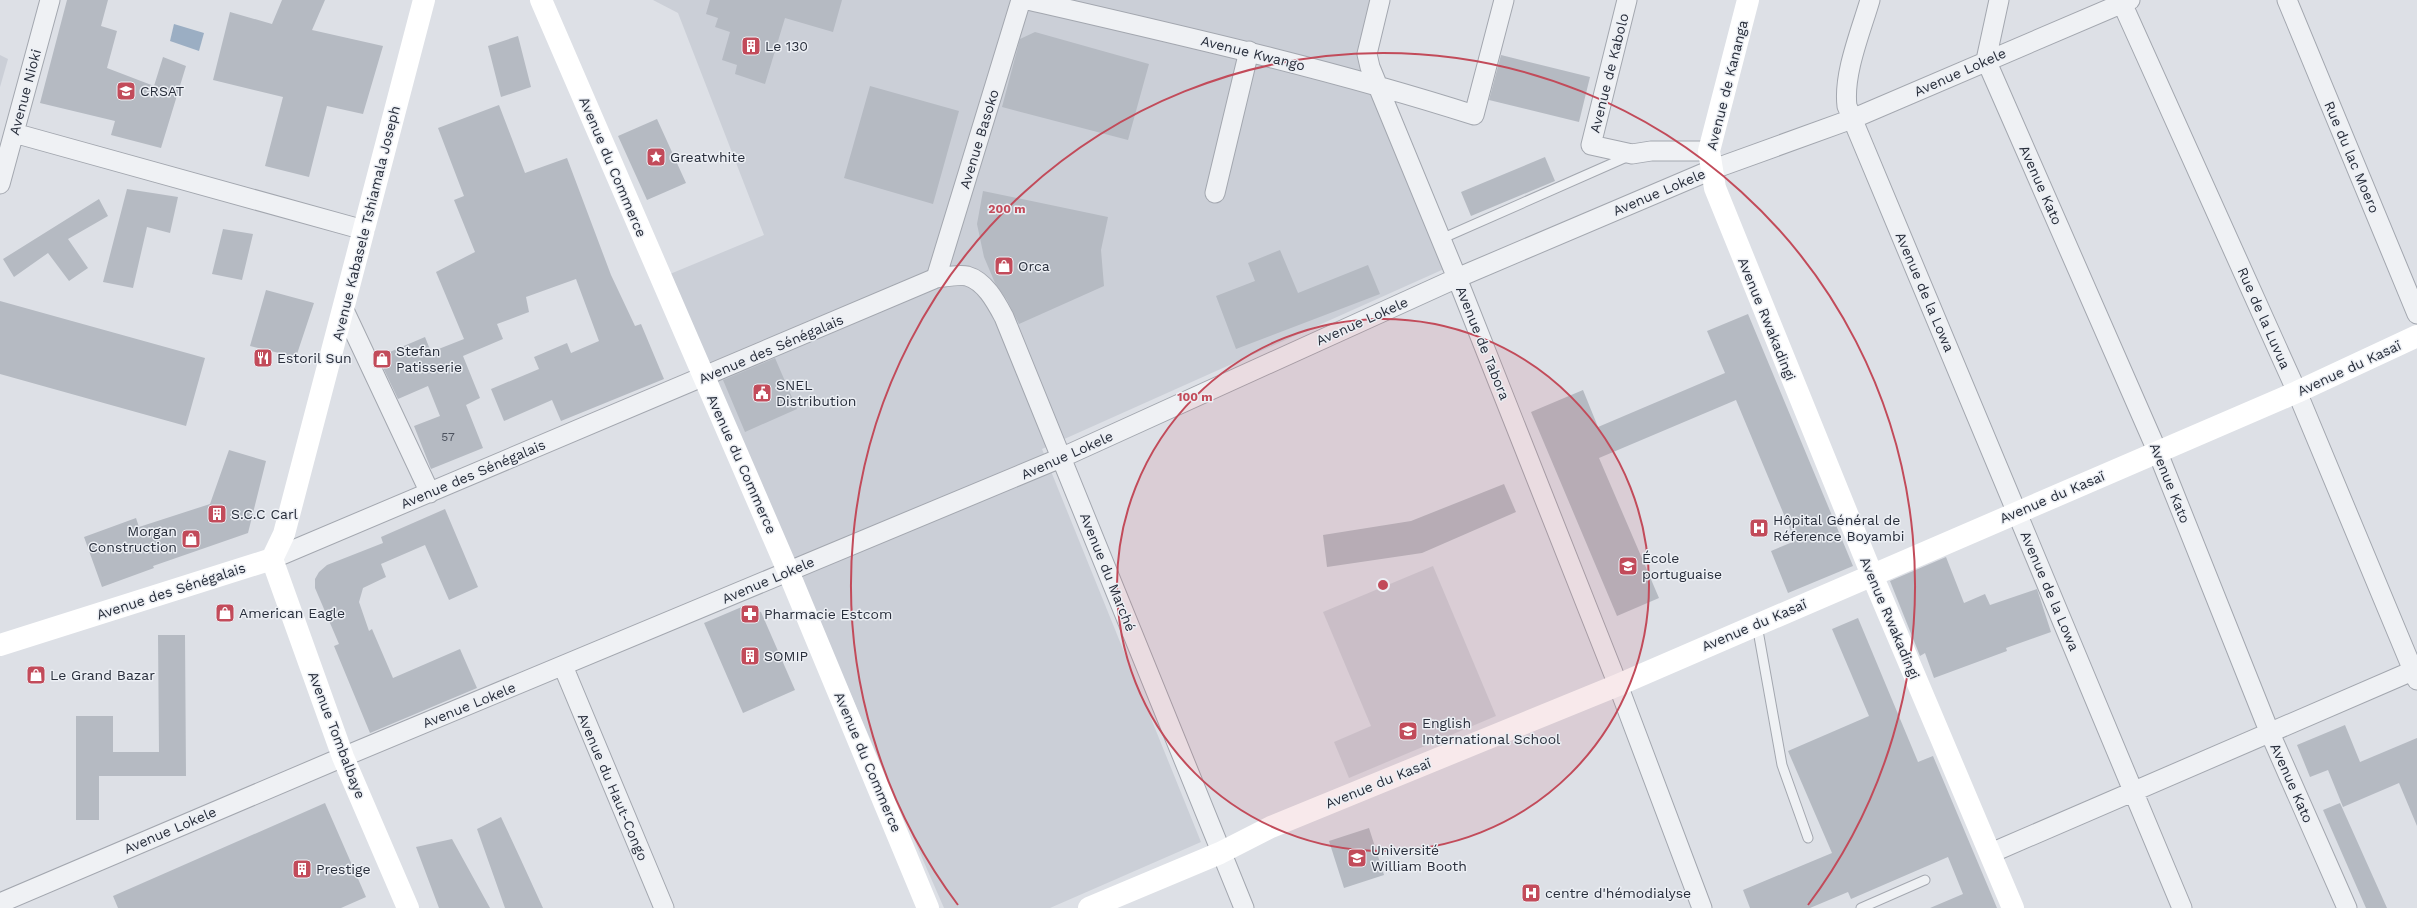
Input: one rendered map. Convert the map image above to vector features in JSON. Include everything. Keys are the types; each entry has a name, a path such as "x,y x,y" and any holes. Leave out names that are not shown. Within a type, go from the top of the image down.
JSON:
{"street":[{"name":"Avenue Nioki","path":"0,184 50,0"},
{"name":"Avenue Kabasele Tshiamala Joseph","path":"272,559 284,534 344,310 424,0"},
{"name":"Avenue du Commerce","path":"541,0 788,571 928,908"},
{"name":"Avenue Basoko","path":"936,278 1021,0"},
{"name":"Avenue Kwango","path":"1028,0 1249,51 1376,84 1474,115 1504,0"},
{"name":"Avenue de Tabora","path":"1380,0 1367,54 1376,84 1457,278 1618,685 1702,908"},
{"name":"Avenue de Kabolo","path":"1626,0 1591,145 1632,154"},
{"name":"Avenue de Kananga","path":"1710,160 1748,0"},
{"name":"Avenue de la Lowa","path":"1870,0 1846,94 1852,119 2182,908"},
{"path":"1986,60 1999,0"},
{"name":"Rue du lac Moero","path":"2287,0 2417,314"},
{"name":"Avenue Lokele","path":"0,903 343,757 1063,457 1457,278 1710,160 1852,119 2125,1"},
{"name":"Rue de la Luvua","path":"2125,1 2297,392 2416,673"},
{"path":"1215,193 1249,51"},
{"name":"Avenue Kato","path":"1986,60 2158,453 2269,731 2347,908"},
{"path":"14,133 364,230"},
{"path":"1632,154 1651,151 1710,160"},
{"name":"Avenue Rwakadingi","path":"1710,160 1721,205 1872,575 2013,908"},
{"name":"Avenue du Marché","path":"936,278 967,276 978,282 992,296 1004,317 1063,457 1220,853 1244,908"},
{"name":"Avenue des Sénégalais","path":"0,646 272,559 704,378 936,278"},
{"path":"344,310 430,493"},
{"name":"Avenue du Kasaï","path":"1089,908 1220,853 1271,827 1618,685 2017,511 2158,453 2297,392 2417,336"},
{"name":"Avenue Tombalbaye","path":"272,559 343,757 408,908"},
{"name":"Avenue du Haut-Congo","path":"562,666 664,908"},
{"path":"1991,853 2269,731 2416,673"}],"lane":[{"path":"1441,239 1632,154"},
{"path":"1757,624 1782,765 1808,838"},
{"path":"1861,908 1925,880"}],"shaded area":[{"path":"653,0 1374,0 1360,56 1444,269 1042,449 1201,842 1050,908 944,908 715,384 670,274 764,235 678,13"},
{"path":"0,55 8,59 0,87"},
{"path":"1433,566 1496,716 1349,778 1334,742 1371,726 1323,612"}],"water":[{"path":"174,24 204,33 199,51 170,41"}],"building":[{"path":"67,0 108,0 101,26 117,31 107,68 154,86 163,57 186,66 161,148 111,135 115,121 40,103"},
{"path":"282,0 325,0 312,30 383,46 363,114 327,106 309,177 265,166 283,97 213,80 230,12 272,24"},
{"name":"Le 130","path":"710,0 842,0 833,32 785,18 765,84 735,74 737,65 722,60 730,32 715,27 718,18 706,14"},
{"path":"1035,32 1149,64 1128,140 1002,107 1020,39"},
{"path":"518,36 531,87 501,97 488,46"},
{"path":"1501,55 1590,77 1579,122 1489,100"},
{"path":"870,86 959,111 933,204 844,178"},
{"path":"499,105 525,173 567,158 611,275 635,326 641,324 664,379 561,421 552,400 504,421 491,389 539,369 534,357 567,343 571,353 599,341 576,279 526,297 529,312 497,324 503,339 463,356 480,398 466,405 483,448 431,469 414,426 440,416 428,386 398,399 378,357 425,337 431,352 464,339 436,272 475,252 454,200 464,196 438,128"},
{"path":"657,119 686,183 647,200 618,136"},
{"path":"1545,157 1555,181 1471,216 1461,192"},
{"path":"127,189 178,197 170,233 147,227 133,288 103,282"},
{"path":"983,191 1108,217 1101,250 1104,286 1019,324 1007,300 995,283 984,257 977,224"},
{"path":"99,199 108,216 68,239 88,268 69,281 48,253 14,277 3,259"},
{"path":"223,229 253,234 242,280 212,274"},
{"path":"1280,250 1298,293 1368,265 1380,294 1236,349 1216,296 1255,281 1248,263"},
{"path":"266,290 314,303 296,357 250,346"},
{"path":"0,301 205,358 186,426 0,374"},
{"path":"1748,314 1853,566 1788,593 1771,551 1795,541 1736,400 1599,458 1659,598 1617,616 1531,412 1583,390 1598,427 1725,373 1707,331"},
{"path":"775,358 797,409 745,432 723,380"},
{"name":"S.C.C Carl","path":"229,450 266,461 248,533 153,566 154,568 102,587 84,537 136,518 139,527 210,504"},
{"path":"1504,484 1516,512 1422,553 1327,567 1323,535 1411,521"},
{"path":"445,509 478,587 449,600 425,545 381,564 386,577 363,588 359,602 369,631 372,629 393,678 460,649 477,688 370,733 334,646 339,644 315,588 315,579 319,572 327,565 383,543 381,537"},
{"path":"1946,557 1964,603 1985,594 1990,605 2037,589 2051,632 2006,648 2007,651 1934,678 1925,653 1920,656 1890,581"},
{"name":"SOMIP","path":"744,606 761,612 795,690 743,713 704,623"},
{"path":"1858,618 1918,762 1933,756 1997,908 1930,908 1963,894 1948,857 1851,899 1848,892 1810,908 1750,908 1743,890 1832,853 1788,751 1869,716 1832,629"},
{"path":"158,635 185,635 186,776 99,776 99,820 76,820 76,716 113,716 113,752 159,752"},
{"path":"2345,725 2360,762 2417,738 2417,826 2399,783 2343,807 2328,770 2310,777 2297,745"},
{"path":"325,803 366,897 341,908 118,908 113,896"},
{"path":"2340,803 2387,908 2366,908 2323,810"},
{"path":"501,817 543,908 505,908 477,829"},
{"name":"Université William Booth","path":"1369,828 1384,875 1344,888 1329,841"},
{"path":"452,839 490,908 439,908 416,847"}],"place":[{"name":"Le 130","path":"751,46"},
{"name":"CRSAT","path":"126,91"},
{"name":"Greatwhite","path":"656,157"},
{"name":"Orca","path":"1004,266"},
{"name":"Estoril Sun","path":"263,358"},
{"name":"Stefan Patisserie","path":"382,359"},
{"name":"SNEL Distribution","path":"762,393"},
{"name":"S.C.C Carl","path":"217,514"},
{"name":"Hôpital Général de Réference Boyambi","path":"1759,528"},
{"name":"Morgan Construction","path":"191,539"},
{"name":"École portuguaise","path":"1628,566"},
{"name":"American Eagle","path":"225,613"},
{"name":"Pharmacie Estcom","path":"750,614"},
{"name":"SOMIP","path":"750,656"},
{"name":"Le Grand Bazar","path":"36,675"},
{"name":"English International School","path":"1408,731"},
{"name":"Université William Booth","path":"1357,858"},
{"name":"Prestige","path":"302,869"},
{"name":"centre d'hémodialyse","path":"1531,893"}]}
